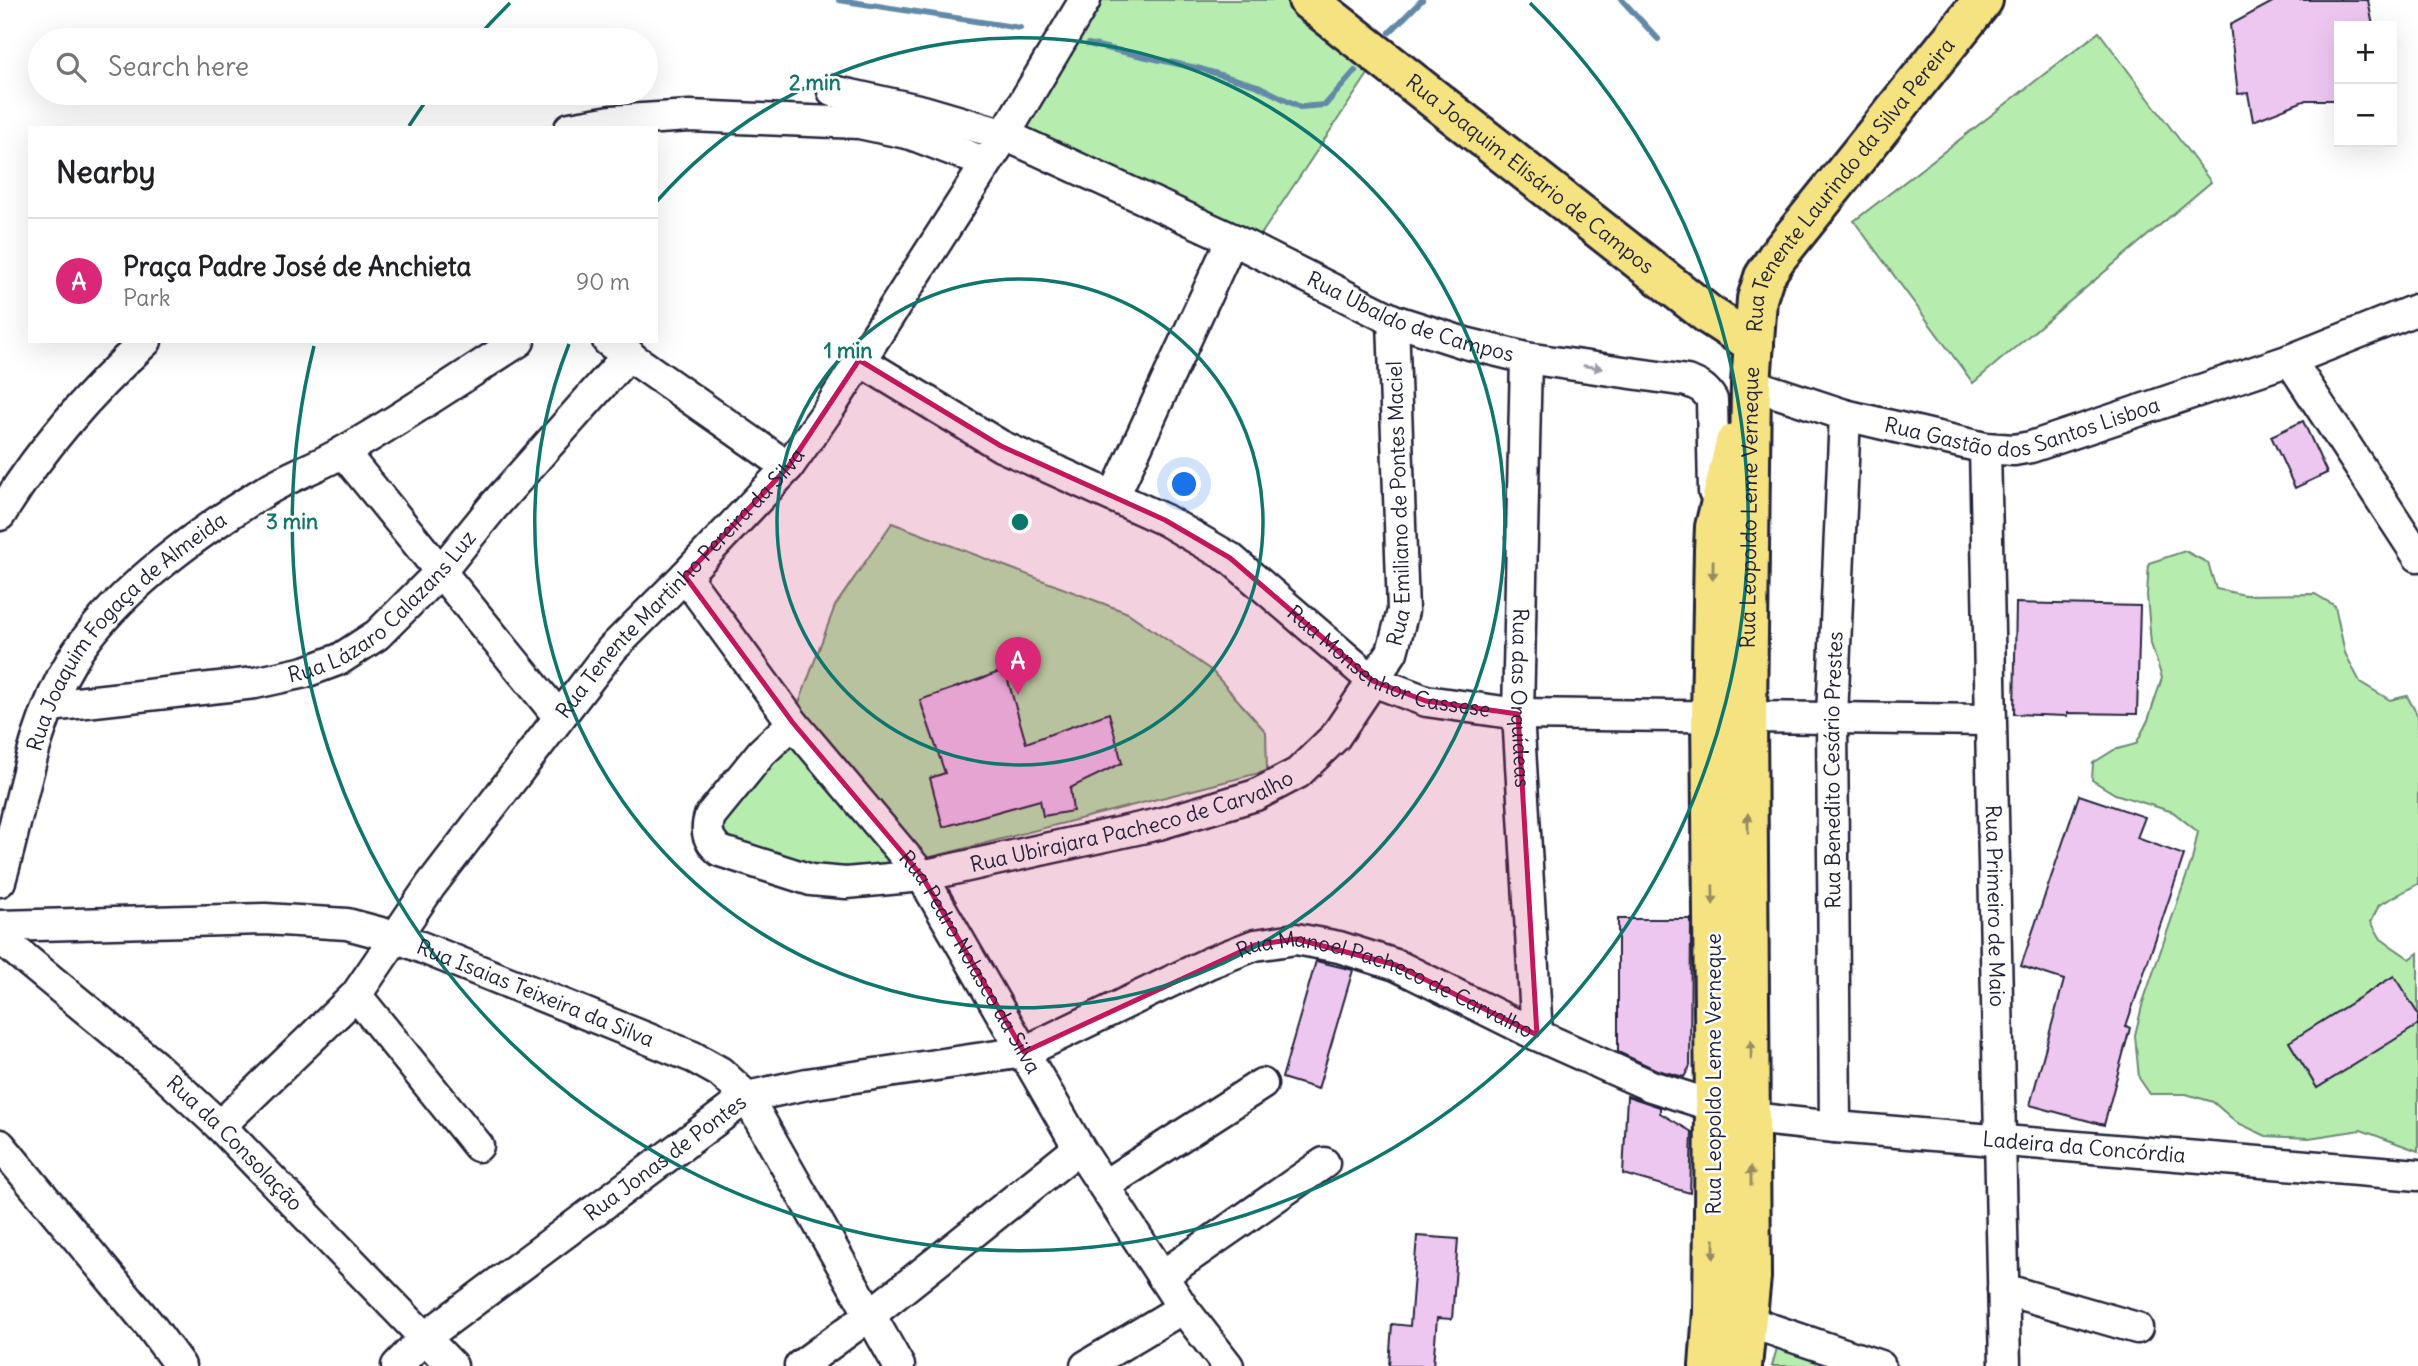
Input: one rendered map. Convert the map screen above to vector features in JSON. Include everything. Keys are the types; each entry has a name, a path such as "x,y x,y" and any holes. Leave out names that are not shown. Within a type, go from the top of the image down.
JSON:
{"main road":[{"name":"Rua Joaquim Elisário de Campos","path":"1308,0 1709,315 1754,344"},
{"name":"Rua Tenente Laurindo da Silva Pereira","path":"1751,384 1757,299 1764,277 1777,257 1983,0"},
{"name":"Rua Leopoldo Leme Verneque","path":"1742,1366 1751,1277 1752,1118 1729,717 1715,527 1751,384"},
{"name":"Rua Leopoldo Leme Verneque","path":"1709,1366 1713,1312 1716,1108 1729,717 1751,384"}],"street":[{"name":"Rua Tenente Martinho Pereira da Silva","path":"220,1126 356,995 431,885 612,649 788,467 829,409 1005,135 1085,0"},
{"name":"Rua Ubaldo de Campos","path":"833,91 923,111 1005,135 1232,239 1393,320 1465,344 1526,358 1687,381 1707,391 1712,400 1715,527"},
{"path":"582,126 611,121 690,116 859,123 911,134 986,163"},
{"path":"1114,496 1232,239"},
{"name":"Rua Gastão dos Santos Lisboa","path":"1751,384 1844,415 1985,448 2014,450 2031,447 2290,360 2418,309"},
{"name":"Rua Emiliano de Pontes Maciel","path":"1373,681 1392,652 1403,611 1393,320"},
{"path":"0,515 26,472 103,380 144,343"},
{"name":"Rua Joaquim Fogaça de Almeida","path":"0,881 27,768 50,706 72,660 110,609 170,556 268,489 343,452 516,343"},
{"path":"619,348 788,467"},
{"name":"Rua Lázaro Calazans Luz","path":"50,706 255,683 304,672 340,659 377,635 442,571 619,348"},
{"name":"Rua das Orquídeas","path":"1526,358 1518,714 1536,1035"},
{"name":"Rua Monsenhor Cassese","path":"859,360 1001,446 1165,520 1230,558 1373,681 1426,701 1518,714 1990,720"},
{"path":"2290,360 2418,556"},
{"name":"Rua Benedito Cesário Prestes","path":"1835,1127 1832,717 1844,415"},
{"name":"Rua Primeiro de Maio","path":"1985,448 2005,1366"},
{"path":"343,452 559,717"},
{"name":"Rua Pedro Nolasco da Silva","path":"685,576 793,723 922,876 1079,1148 1183,1308 1228,1366"},
{"name":"Rua Ubirajara Pacheco de Carvalho","path":"793,723 762,752 710,816 706,828 709,841 720,851 811,880 846,883 922,876 1159,824 1256,795 1298,773 1335,737 1373,681"},
{"name":"Rua Isaias Teixeira da Silva","path":"0,926 265,919 347,924 396,937 693,1058 720,1072 747,1097 898,1366"},
{"name":"Rua da Consolação","path":"0,938 154,1065 220,1126 452,1366"},
{"name":"Rua Manoel Pacheco de Carvalho","path":"1024,1052 1209,963 1255,945 1296,939 1339,947 1396,965 1536,1035 1651,1086 1752,1118"},
{"path":"356,995 478,1146"},
{"name":"Rua Jonas de Pontes","path":"397,1366 424,1338 747,1097 807,1084 1024,1052"},
{"path":"1105,1185 1262,1084"},
{"name":"Ladeira da Concórdia","path":"1752,1118 2418,1175"},
{"path":"0,1145 152,1328 180,1366"},
{"path":"800,1366 870,1315 1079,1148"},
{"path":"1162,1276 1324,1163"},
{"path":"2003,1289 2137,1328"},
{"path":"1086,1366 1183,1308"},
{"path":"1746,1321 1880,1366"}],"highlighted area":[{"path":"859,360 1001,446 1165,520 1230,558 1373,681 1426,701 1518,714 1537,1035 1396,965 1296,939 1255,945 1024,1052 922,876 793,723 685,576 788,467"}],"green space":[{"path":"1102,0 1287,0 1374,65 1258,239 1021,129"},
{"path":"2099,32 2211,182 1973,383 1854,221"},
{"path":"892,523 1128,613 1212,671 1266,732 1267,771 857,876 827,871 740,847 726,836 722,822 796,711 835,606"},
{"path":"2185,551 2208,563 2216,589 2245,595 2315,594 2335,606 2345,653 2360,682 2390,700 2407,696 2418,716 2418,884 2379,905 2371,922 2381,939 2410,959 2418,953 2418,1151 2361,1130 2309,1138 2266,1136 2236,1122 2213,1102 2186,1094 2150,1094 2139,1078 2135,1035 2143,1002 2192,860 2198,832 2173,812 2115,794 2092,780 2093,763 2114,750 2136,744 2148,720 2162,678 2151,644 2147,595 2149,563"},
{"path":"1780,1337 1865,1366 1772,1366"}],"building":[{"path":"2276,0 2368,0 2372,21 2334,21 2334,100 2306,100 2253,121 2248,93 2238,94 2230,25"},
{"path":"2303,421 2327,473 2295,488 2271,436"},
{"path":"2016,603 2140,606 2137,714 2014,714"},
{"path":"1005,670 1026,743 1109,713 1122,763 1070,788 1073,811 1043,816 1040,800 943,827 930,778 945,773 920,700"},
{"path":"2079,795 2145,817 2137,838 2184,855 2126,1026 2130,1028 2104,1125 2030,1105 2064,980 2021,966"},
{"path":"1618,919 1691,919 1690,1066 1684,1077 1657,1070 1618,1052"},
{"path":"1316,961 1353,970 1318,1089 1282,1078"},
{"path":"2394,976 2418,1014 2418,1025 2317,1088 2289,1042"},
{"path":"1627,1096 1660,1107 1660,1113 1692,1132 1690,1193 1623,1174"},
{"path":"1417,1236 1458,1239 1452,1319 1437,1318 1433,1366 1389,1366 1392,1324 1410,1326"}],"waterway":[{"path":"839,0 1020,28"},
{"path":"1390,32 1422,0"},
{"path":"1622,0 1658,39"},
{"path":"1088,44 1201,69 1258,86 1300,107 1325,105 1355,71"}],"place":[{"name":"Praça Padre José de Anchieta","path":"1018,695"}]}
